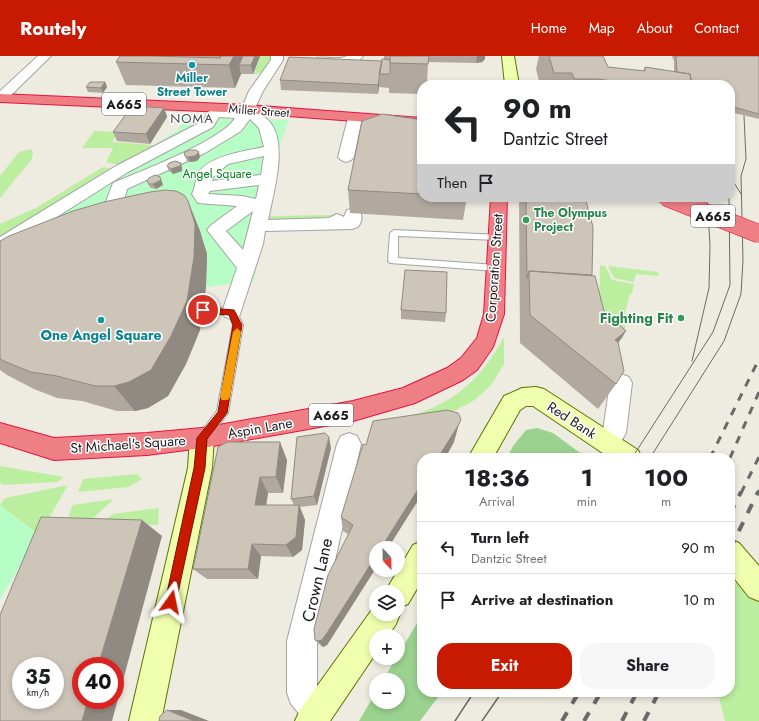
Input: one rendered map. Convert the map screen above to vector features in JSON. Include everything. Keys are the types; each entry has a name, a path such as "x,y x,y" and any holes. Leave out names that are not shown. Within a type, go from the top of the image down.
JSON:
{"highway":[{"name":"Miller Street","path":"0,98 226,108 417,122"},
{"name":"Corporation Street","path":"455,374 469,364 486,341 490,332 494,314 499,202"},
{"name":"A665","path":"679,202 759,234"},
{"name":"Aspin Lane","path":"202,438 353,411 407,396 455,374"},
{"name":"St Michael's Square","path":"0,433 54,449 147,444 202,438"}],"street":[{"path":"0,98 45,56"},
{"path":"307,60 345,62 357,56"},
{"path":"508,56 511,80"},
{"path":"204,187 205,176 212,169 225,171 231,159 236,128 250,111 256,91 279,58"},
{"path":"46,226 99,209 116,185 122,169 190,132 208,124 215,113 250,111 266,127 270,149 268,179 256,204 257,226 232,312"},
{"path":"346,157 355,118"},
{"path":"190,132 200,150"},
{"path":"256,204 242,201 204,199 200,194 204,187 231,159 270,149"},
{"path":"231,159 270,149"},
{"path":"8,246 46,226 116,185 200,150 231,159 268,179"},
{"path":"246,266 216,230 256,204"},
{"path":"91,235 104,230 109,225 99,209"},
{"path":"257,226 335,221 352,223 354,214"},
{"path":"608,443 614,433 621,383"},
{"name":"Red Bank","path":"483,453 512,403 522,397 536,396 623,453"},
{"path":"145,721 200,468 202,438"},
{"name":"Crown Lane","path":"314,717 302,693 302,641 349,444"},
{"path":"735,558 759,587"},
{"path":"403,585 417,562"},
{"path":"314,717 381,621"}],"lane":[{"path":"496,268 392,261 394,233 497,237"},
{"path":"202,438 222,413 238,325 232,312 203,310"}],"green space":[{"path":"260,56 274,56 271,63 264,71 253,74"},
{"name":"Angel Square","path":"185,118 289,120 281,142 254,281 206,287 205,248 196,226 33,219 178,130"},
{"path":"94,131 119,132 112,142 153,145 120,165 106,162 113,148 82,148"},
{"path":"31,149 33,153 32,159 0,198 0,176 19,152"},
{"path":"103,167 114,169 0,240 0,224 36,208"},
{"path":"332,215 331,220 266,223 268,216"},
{"path":"600,265 605,266 612,280 634,284 625,313 628,314 623,338 616,343 599,307"},
{"path":"608,266 658,272 659,276 636,274 634,282 614,278"},
{"path":"504,337 504,364 492,384 475,400 450,413 397,421 432,408 460,391 483,369"},
{"path":"537,428 553,433 580,453 510,453 513,446 526,430"},
{"path":"0,466 64,477 57,482 4,485 0,483"},
{"path":"137,474 142,479 128,487 78,492 83,479"},
{"path":"68,485 39,535 0,505 5,498"},
{"path":"114,499 90,521 66,522 73,505"},
{"path":"0,505 39,535 0,599"},
{"path":"159,508 158,525 102,523 113,514"},
{"path":"753,560 759,563 759,721 725,721 719,698 711,697 735,697 735,584 740,575"},
{"path":"417,623 417,697 438,697 420,721 359,721 369,704 369,709 405,709 405,673 387,673 392,665 405,665 405,643"}],"building":[{"path":"120,56 220,58 221,56 234,56 229,65 116,62"},
{"path":"243,56 255,56 251,65 239,65"},
{"path":"390,56 429,56 428,64 390,63"},
{"path":"549,56 603,56 608,67 645,71 645,67 690,74 691,80 574,79 572,73 554,73"},
{"path":"676,56 759,56 759,114 735,107 735,80 691,80 690,74 677,72"},
{"path":"289,57 382,61 378,85 280,80"},
{"path":"382,59 390,60 390,74 379,74"},
{"path":"90,82 105,82 101,88 86,87"},
{"path":"132,106 164,108 146,134 113,132"},
{"path":"382,114 417,119 417,194 348,190 362,121"},
{"path":"189,150 196,150 199,152 195,156 185,156 184,153"},
{"path":"175,161 181,163 180,166 171,169 167,166 169,163"},
{"path":"155,175 160,177 161,180 153,184 149,184 147,181 149,178"},
{"name":"One Angel Square","path":"165,190 176,191 184,195 188,201 195,224 194,257 187,301 171,336 151,370 129,382 114,386 95,386 57,376 31,372 0,359 0,241 9,236 73,211 104,202"},
{"path":"526,202 586,202 593,227 592,275 529,271 527,278"},
{"path":"405,270 447,272 446,313 401,310"},
{"path":"529,271 595,276 604,311 626,331 615,340 618,342 624,371 616,384 530,315"},
{"path":"447,410 458,413 461,419 441,453 417,453 417,491 385,541 369,541 369,567 327,633 322,640 318,641 315,640 314,629 328,575 353,525 341,517 363,444 366,445 373,421"},
{"path":"325,433 329,437 314,496 291,499 297,437"},
{"path":"227,442 280,442 276,477 260,477 255,505 299,505 296,537 286,545 252,544 248,569 193,569 218,447"},
{"path":"41,517 142,520 101,657 72,657 72,709 85,709 82,721 0,721 0,615"},
{"path":"167,710 194,721 159,721 160,716"}],"tram line":[{"path":"653,453 724,341 741,294 743,260 741,176 746,159 744,116"},
{"path":"735,184 741,194"},
{"path":"692,361 709,288 710,245 707,202"},
{"path":"635,453 713,332 730,285 729,202"},
{"path":"455,721 471,697"},
{"path":"482,721 499,697"}],"railway":[{"path":"712,453 759,359"},
{"path":"732,453 759,392"},
{"path":"741,493 759,457"},
{"path":"735,504 741,492"},
{"path":"735,539 758,492"},
{"path":"562,721 576,697"},
{"path":"584,721 598,697"},
{"path":"622,721 634,697"},
{"path":"644,721 656,697"}],"slow traffic":[{"path":"225,397 237,332"}],"place":[{"name":"Miller Street Tower","path":"192,65"},
{"name":"The Olympus Project","path":"526,220"},
{"name":"Fighting Fit","path":"681,318"},
{"name":"One Angel Square","path":"101,320"}],"district":[{"name":"NOMA","path":"192,118"}],"route":[{"path":"171,602 200,468 202,438 222,413 238,325 232,312 222,310 203,310"}]}
